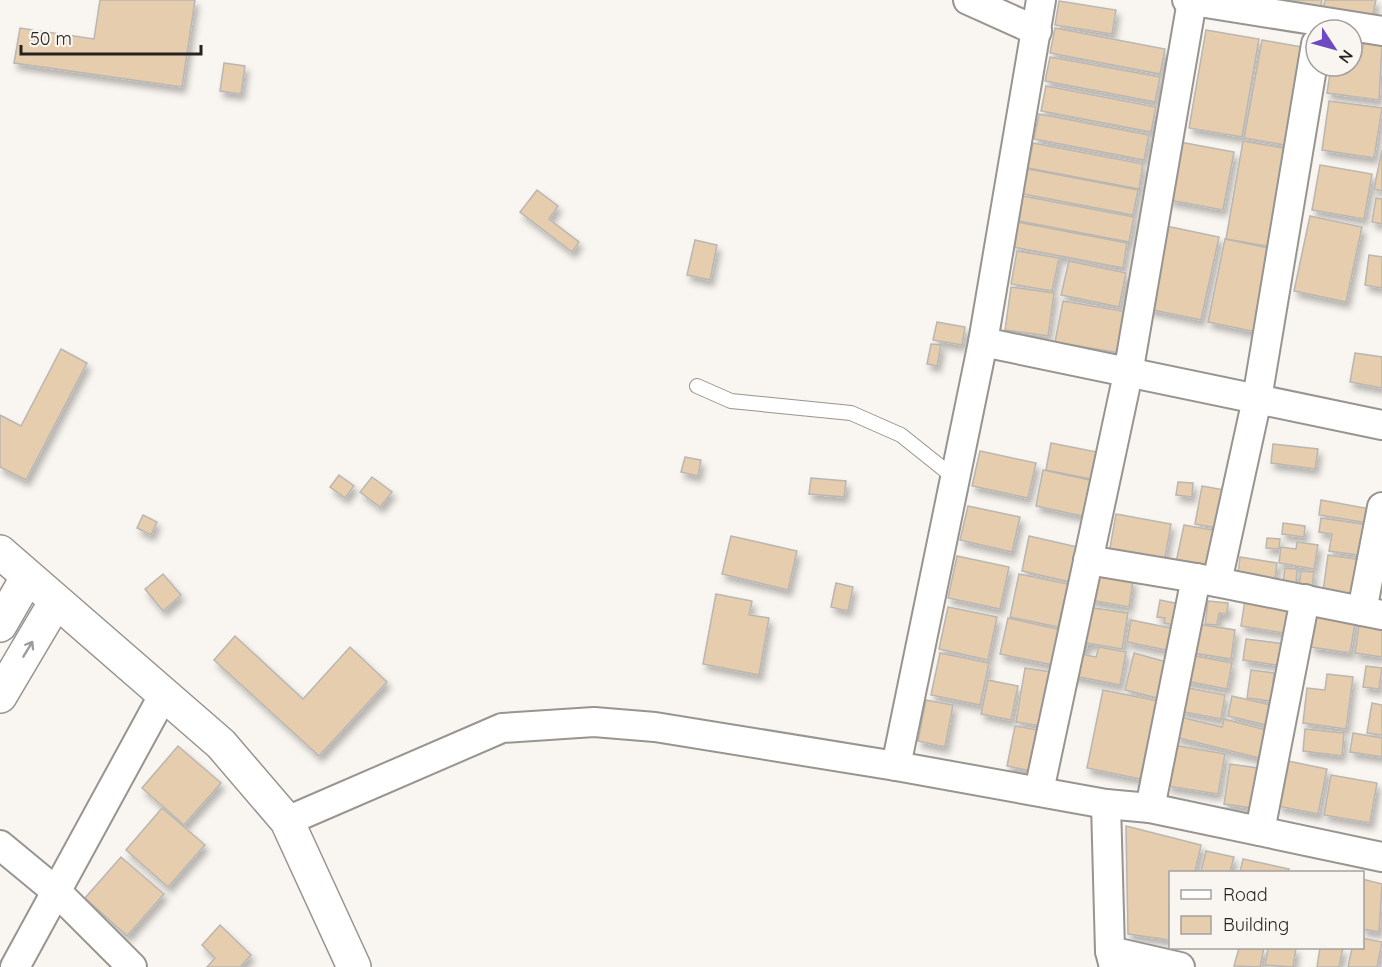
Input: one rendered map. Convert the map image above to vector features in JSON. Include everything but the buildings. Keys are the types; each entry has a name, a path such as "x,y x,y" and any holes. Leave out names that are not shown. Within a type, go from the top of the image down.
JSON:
{"street":[{"path":"968,0 1037,31"},
{"path":"896,766 983,342 1041,0"},
{"path":"1039,791 1128,374 1189,1 1304,29"},
{"path":"1364,31 1382,31"},
{"path":"1150,808 1207,580 1257,399 1310,78"},
{"path":"983,342 1382,426"},
{"path":"1088,560 1207,580 1372,613 1382,507"},
{"path":"0,552 55,603 221,744 287,821 354,967"},
{"path":"0,625 27,578"},
{"path":"1260,831 1305,599"},
{"path":"0,696 55,603"},
{"path":"15,967 58,893 164,694"},
{"path":"287,821 502,728 594,722 654,727 896,766 1106,804 1150,808 1381,853"},
{"path":"1106,804 1112,959 1180,967"},
{"path":"0,844 58,893 132,967"}],"lane":[{"path":"697,386 731,401 851,413 900,435 956,479"}]}
